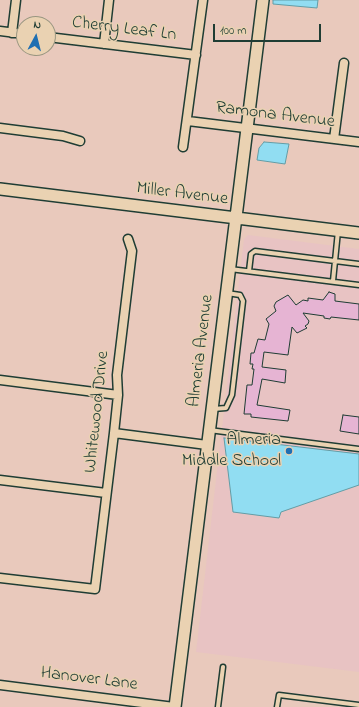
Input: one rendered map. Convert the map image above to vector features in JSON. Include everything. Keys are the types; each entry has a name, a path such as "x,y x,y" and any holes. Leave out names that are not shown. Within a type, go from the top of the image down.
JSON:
{"street":[{"path":"12,33 16,0"},
{"path":"104,44 109,0"},
{"path":"184,147 203,0"},
{"name":"Almeria Avenue","path":"174,707 263,0"},
{"path":"0,31 16,33"},
{"name":"Cherry Leaf Ln","path":"56,38 196,55"},
{"path":"334,139 344,64"},
{"name":"Ramona Avenue","path":"188,121 359,142"},
{"path":"0,128 63,136 80,141"},
{"name":"Miller Avenue","path":"0,189 359,233"},
{"name":"Whitewood Drive","path":"0,578 96,589 118,395 117,375 132,251 128,239"},
{"path":"0,380 118,395"},
{"path":"114,433 207,445"},
{"path":"0,480 106,493"},
{"name":"Hanover Lane","path":"0,685 174,707"}],"lane":[{"path":"332,281 338,231"},
{"path":"249,271 252,254 255,251 359,264"},
{"path":"230,269 359,285"},
{"path":"212,409 226,408 232,395 233,387 243,301 240,295 226,292"},
{"path":"209,430 359,449"},
{"path":"218,707 223,667"},
{"path":"277,707 279,695 359,705"},
{"path":"333,707 334,702"}],"shaded area":[{"name":"Almeria Middle School","path":"248,235 359,249 359,672 196,652 244,239"}],"water":[{"path":"273,0 318,0 317,8 273,4"},
{"path":"264,142 289,144 285,164 257,160 259,148"},
{"path":"224,438 359,454 359,485 281,512 279,518 233,512"}],"building":[{"path":"329,292 335,294 335,301 359,304 359,320 331,317 330,319 324,318 324,316 303,313 309,321 305,326 307,328 297,333 292,327 288,355 264,352 262,367 286,370 285,383 262,379 257,405 290,410 288,421 251,417 251,414 244,414 247,385 252,385 254,369 252,369 253,364 250,364 251,353 254,353 258,339 265,340 269,324 266,319 276,311 274,306 276,302 288,295 296,305 303,300 308,301 308,298 323,300"},
{"path":"343,415 359,417 359,434 340,431"}],"place":[{"name":"Almeria Middle School","path":"289,451"}]}
